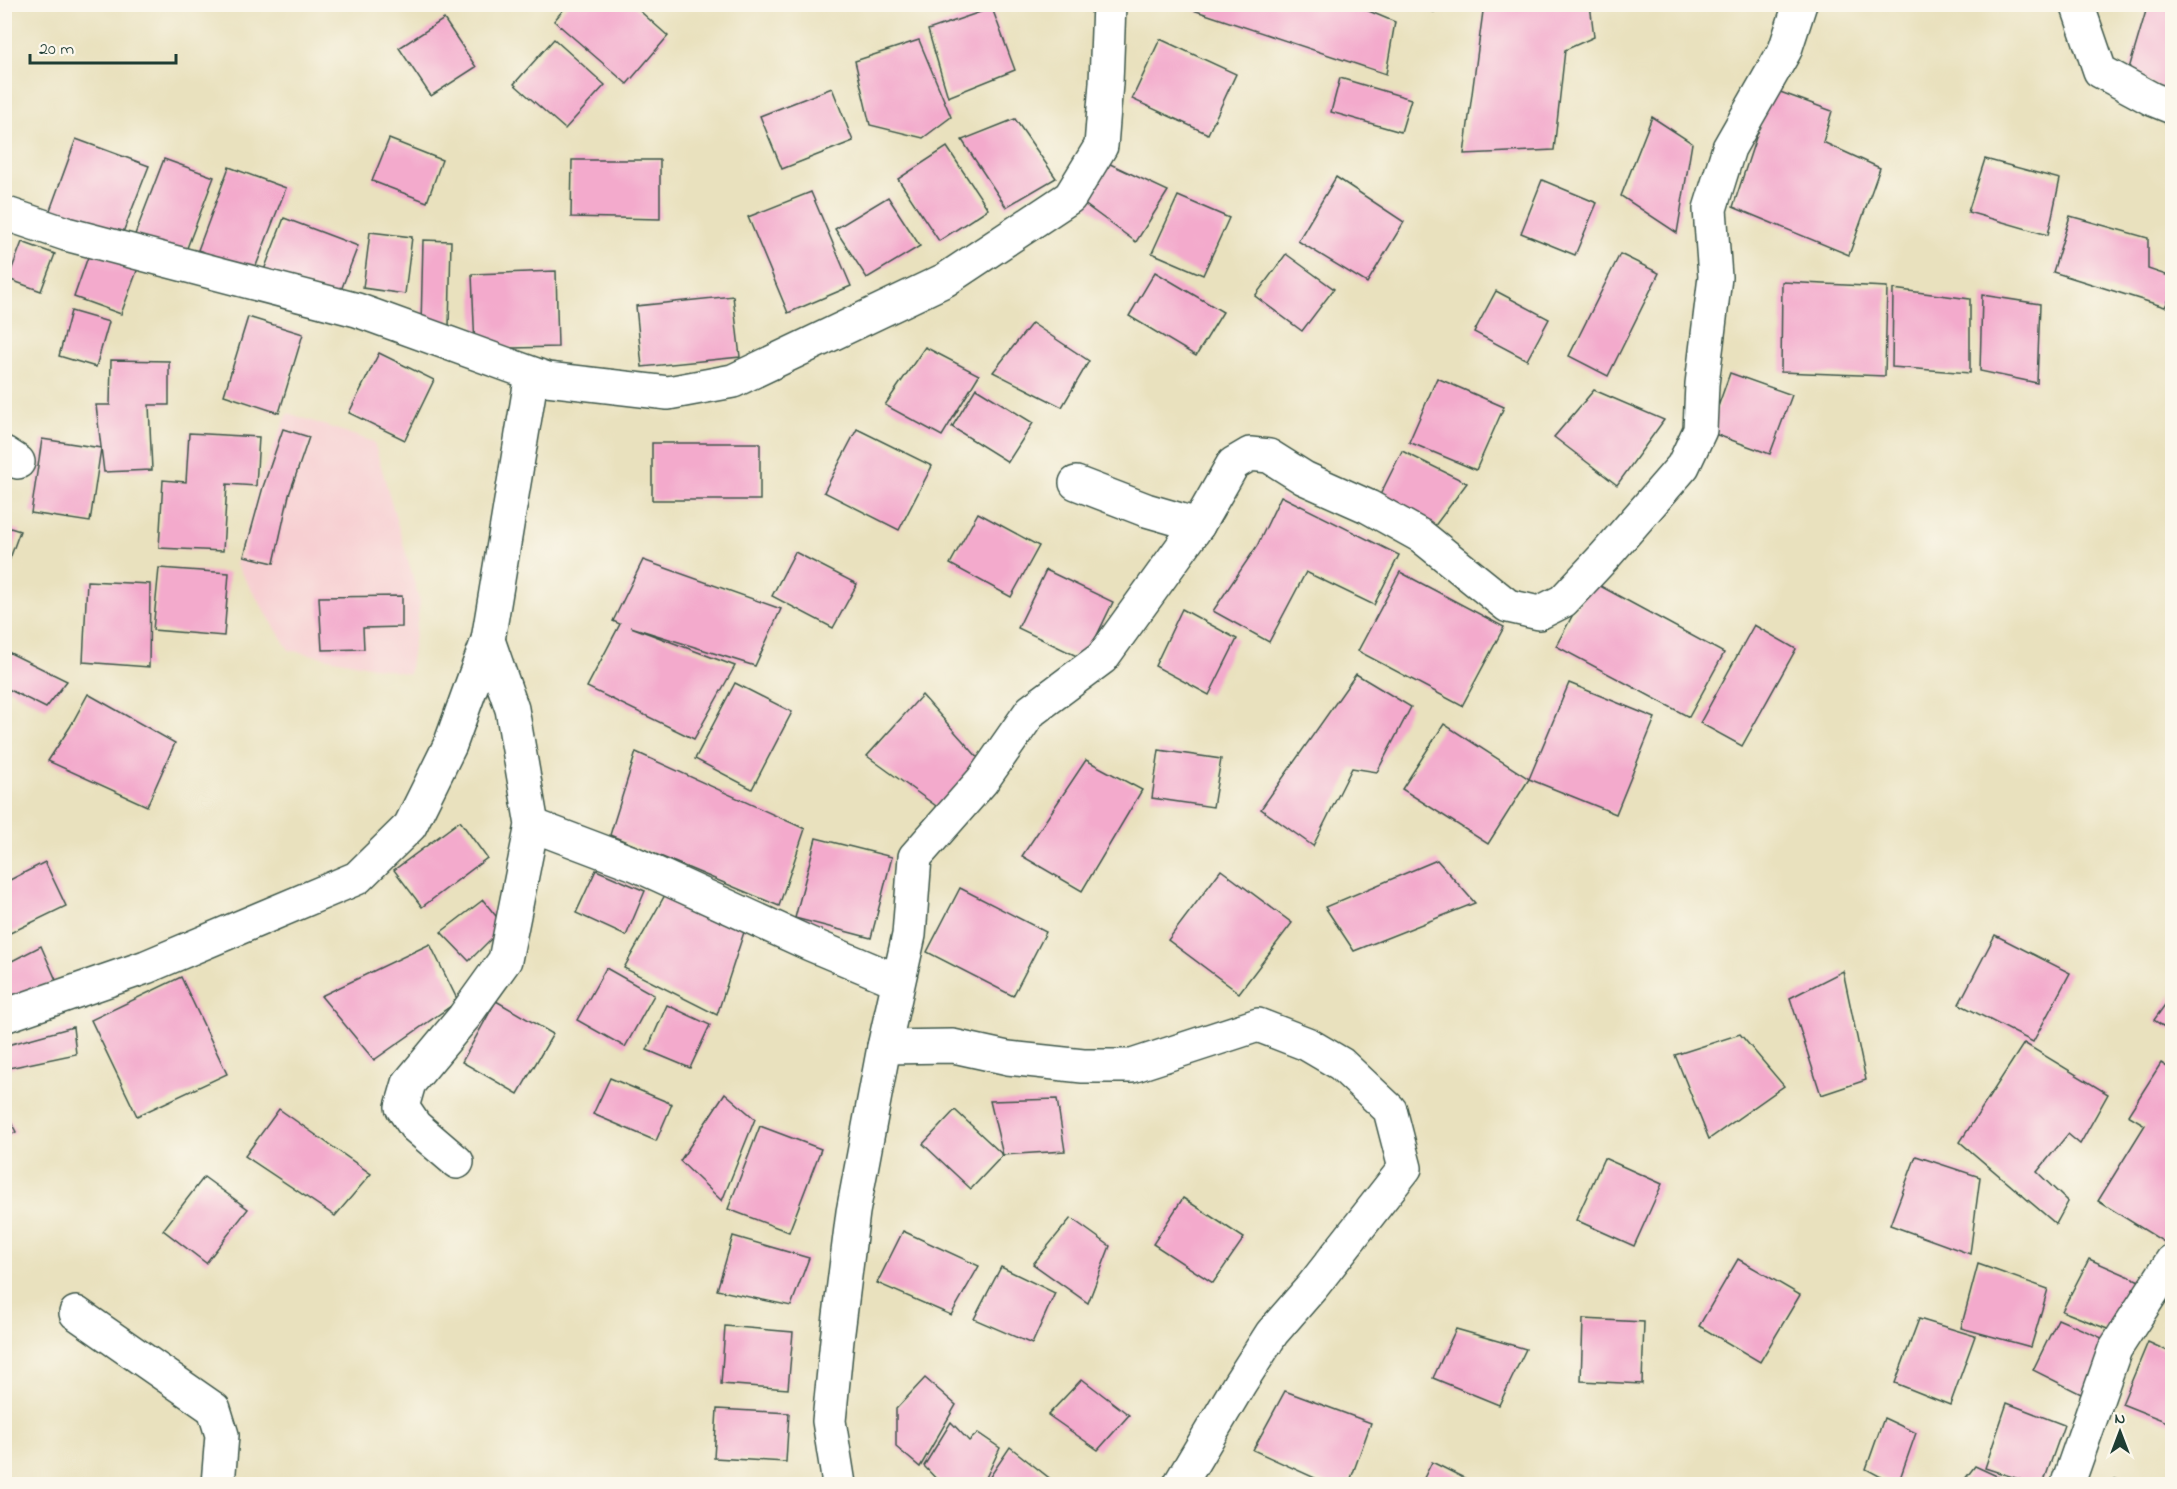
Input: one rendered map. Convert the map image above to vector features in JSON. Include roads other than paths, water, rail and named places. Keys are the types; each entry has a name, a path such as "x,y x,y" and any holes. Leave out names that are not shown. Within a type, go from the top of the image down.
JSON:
{"street":[{"path":"4,213 66,234 357,310 547,379 668,393 733,381 945,280 1070,197 1101,146 1109,4"},
{"path":"839,1485 829,1421 836,1351 853,1212 884,1047 909,935 915,857 982,781 1031,711 1102,658 1198,525 1233,464 1250,454 1269,456 1304,478 1369,507 1421,536 1508,606 1539,613 1563,601 1683,466 1700,430 1702,384 1715,277 1710,209 1729,148 1785,50 1800,4"},
{"path":"2078,4 2100,71 2172,107"},
{"path":"4,1016 146,967 357,878 410,826 450,745 488,640 532,374"},
{"path":"1076,483 1146,510 1198,525"},
{"path":"457,1162 415,1126 402,1107 410,1083 464,1017 505,960 532,825 512,709 488,640"},
{"path":"532,825 634,864 810,944 898,981"},
{"path":"884,1047 953,1046 1008,1058 1083,1066 1132,1066 1258,1026 1307,1044 1341,1064 1390,1110 1405,1168 1312,1287 1272,1333 1180,1485"},
{"path":"2069,1485 2115,1349 2172,1261"},
{"path":"76,1313 214,1409 222,1435 218,1485"}]}
